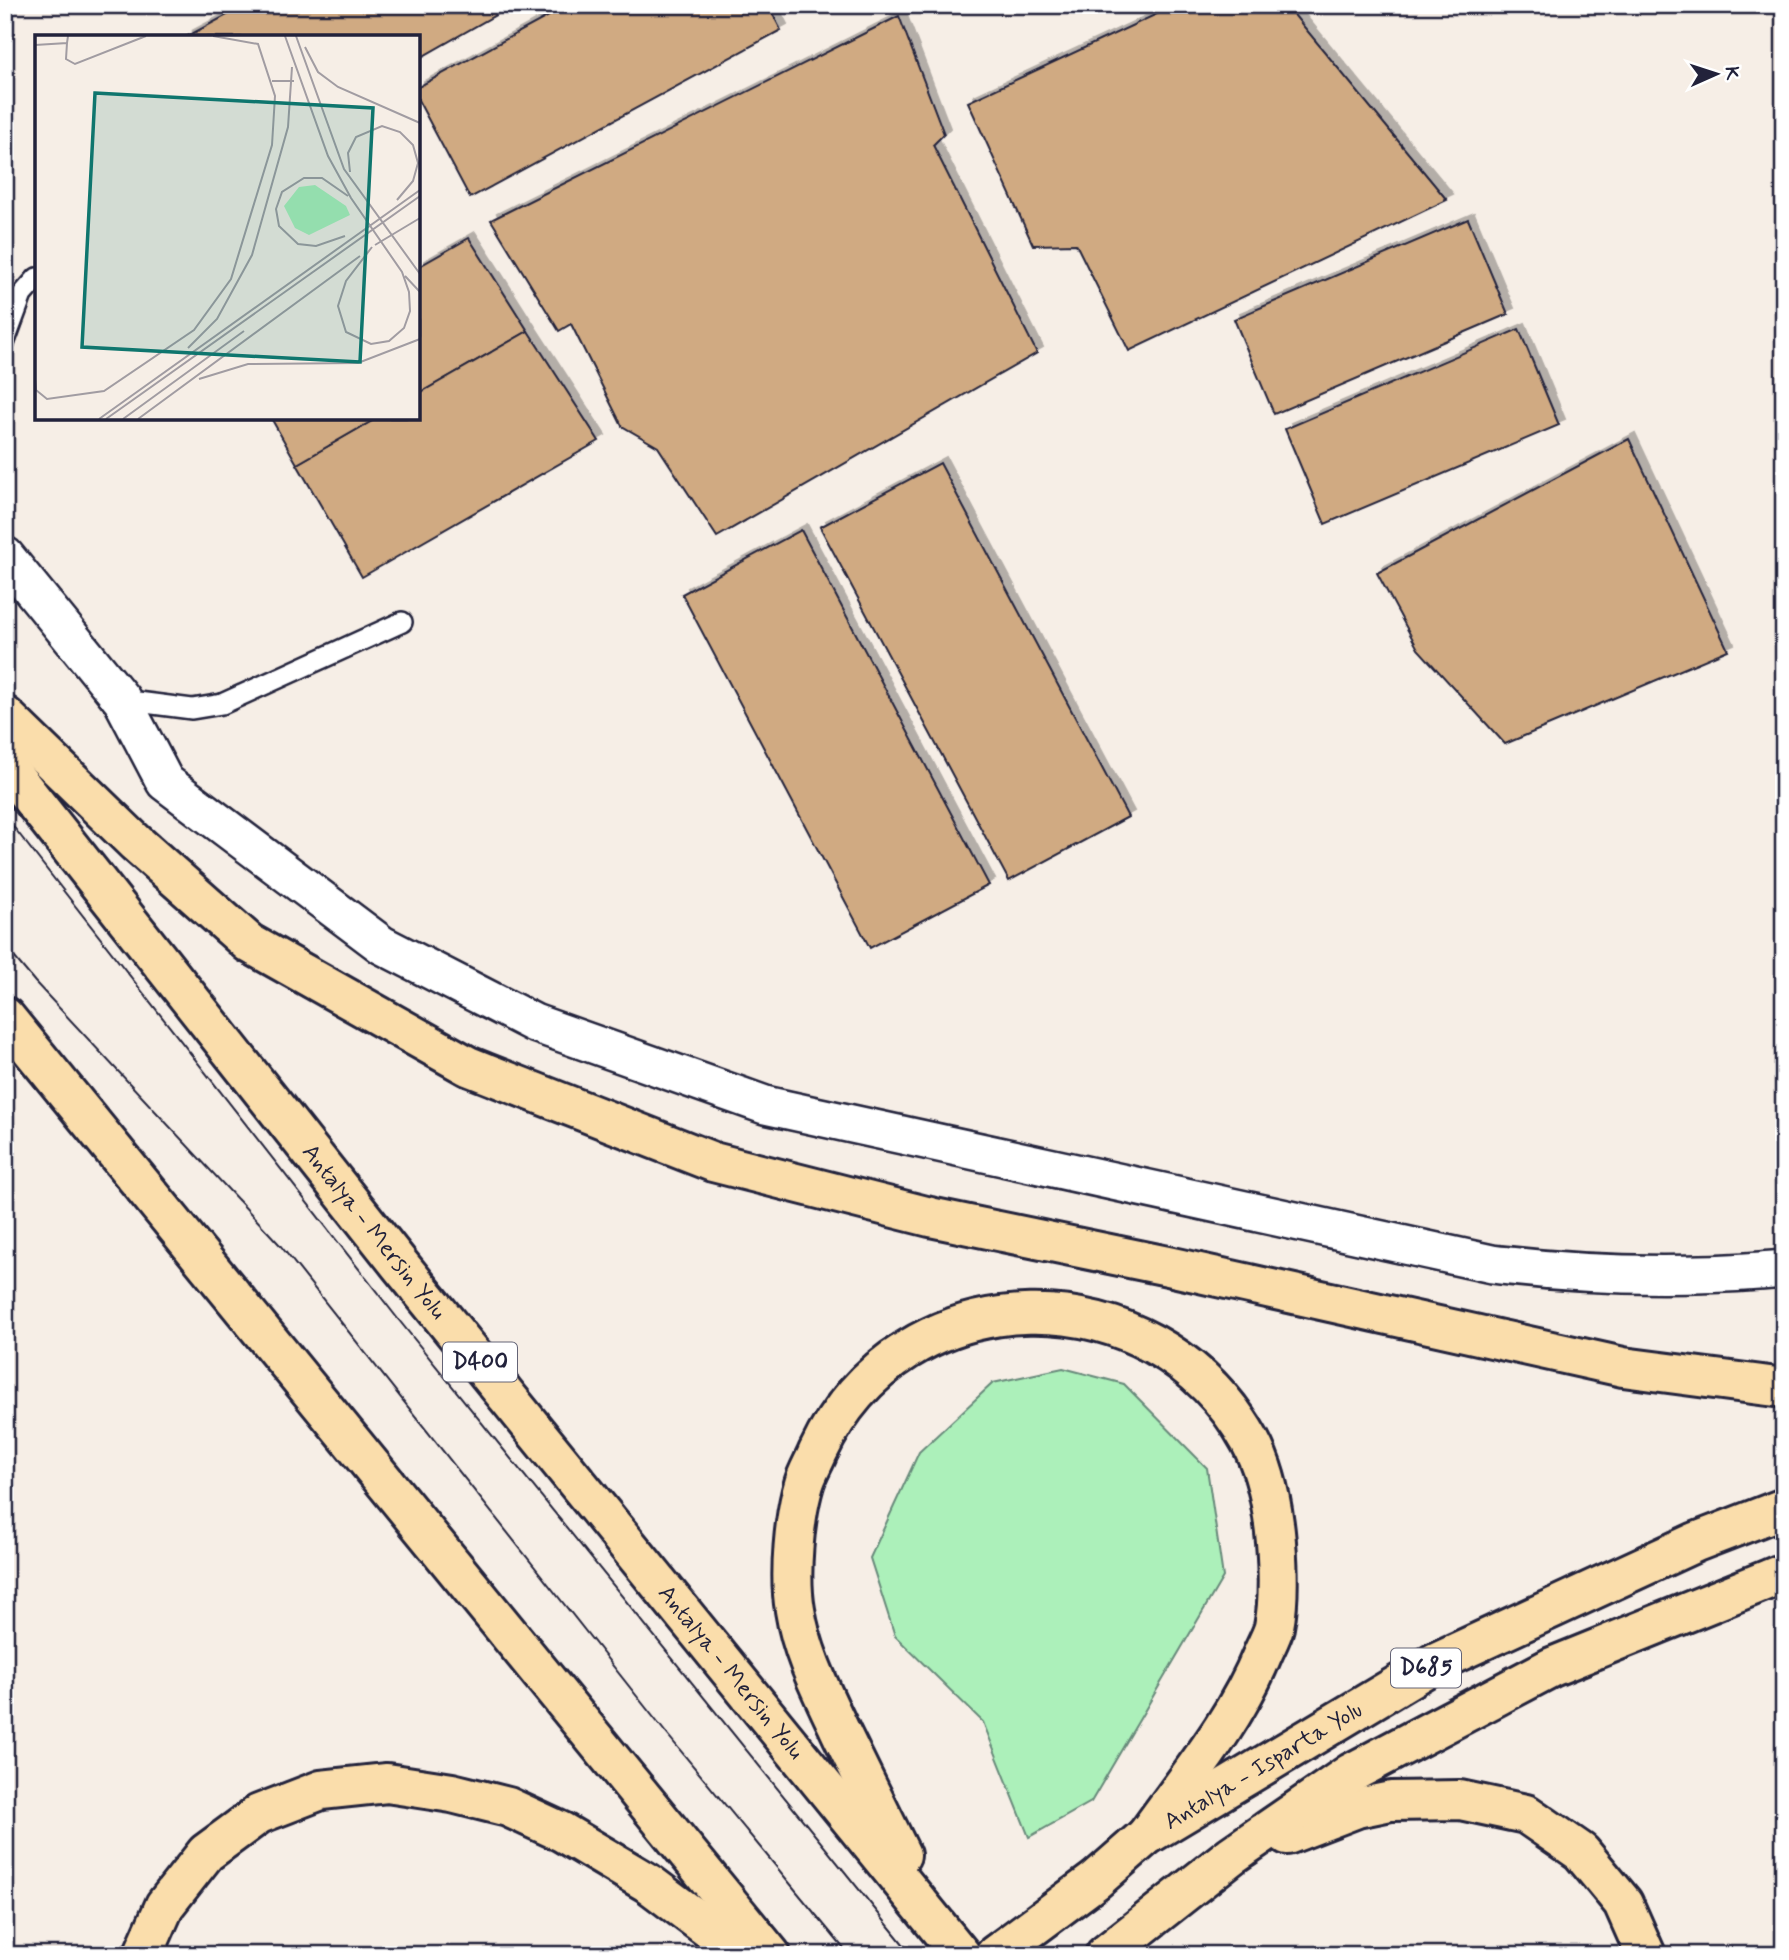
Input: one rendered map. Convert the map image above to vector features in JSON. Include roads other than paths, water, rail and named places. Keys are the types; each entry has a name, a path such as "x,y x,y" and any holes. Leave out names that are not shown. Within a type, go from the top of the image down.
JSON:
{"highway":[{"path":"5,716 136,843 249,943 468,1066 713,1162 930,1217 1181,1269 1623,1367 1784,1388"},
{"name":"Antalya - Mersin Yolu","path":"5,765 400,1265 961,1955"},
{"path":"5,1017 771,1955"},
{"path":"929,1913 811,1670 794,1609 794,1546 804,1483 831,1426 871,1377 922,1340 982,1318 1045,1312 1083,1318 1108,1323 1165,1349 1213,1390 1250,1442 1272,1502 1278,1565 1274,1627 1249,1688 1146,1836"},
{"name":"Antalya - Isparta Yolu","path":"995,1955 1096,1880 1146,1836 1436,1662 1696,1542 1784,1508"},
{"name":"D685","path":"1105,1955 1232,1855 1351,1773 1552,1667 1784,1573"},
{"path":"143,1955 165,1905 206,1853 259,1814 321,1790 387,1783 452,1793 508,1807 562,1832 648,1883 744,1955"},
{"path":"1232,1855 1357,1808 1391,1801 1460,1800 1526,1814 1581,1852 1623,1903 1646,1955"}],"street":[{"path":"5,556 122,700 165,782 382,945 534,1023 765,1105 1492,1264 1623,1276 1702,1275 1784,1269"}],"lane":[{"path":"5,341 22,295 35,280"},
{"path":"122,700 192,709 222,704 402,622"}],"tram line":[{"path":"5,816 398,1319 912,1955"},
{"path":"5,946 35,982 280,1245 666,1733 849,1955"}]}
